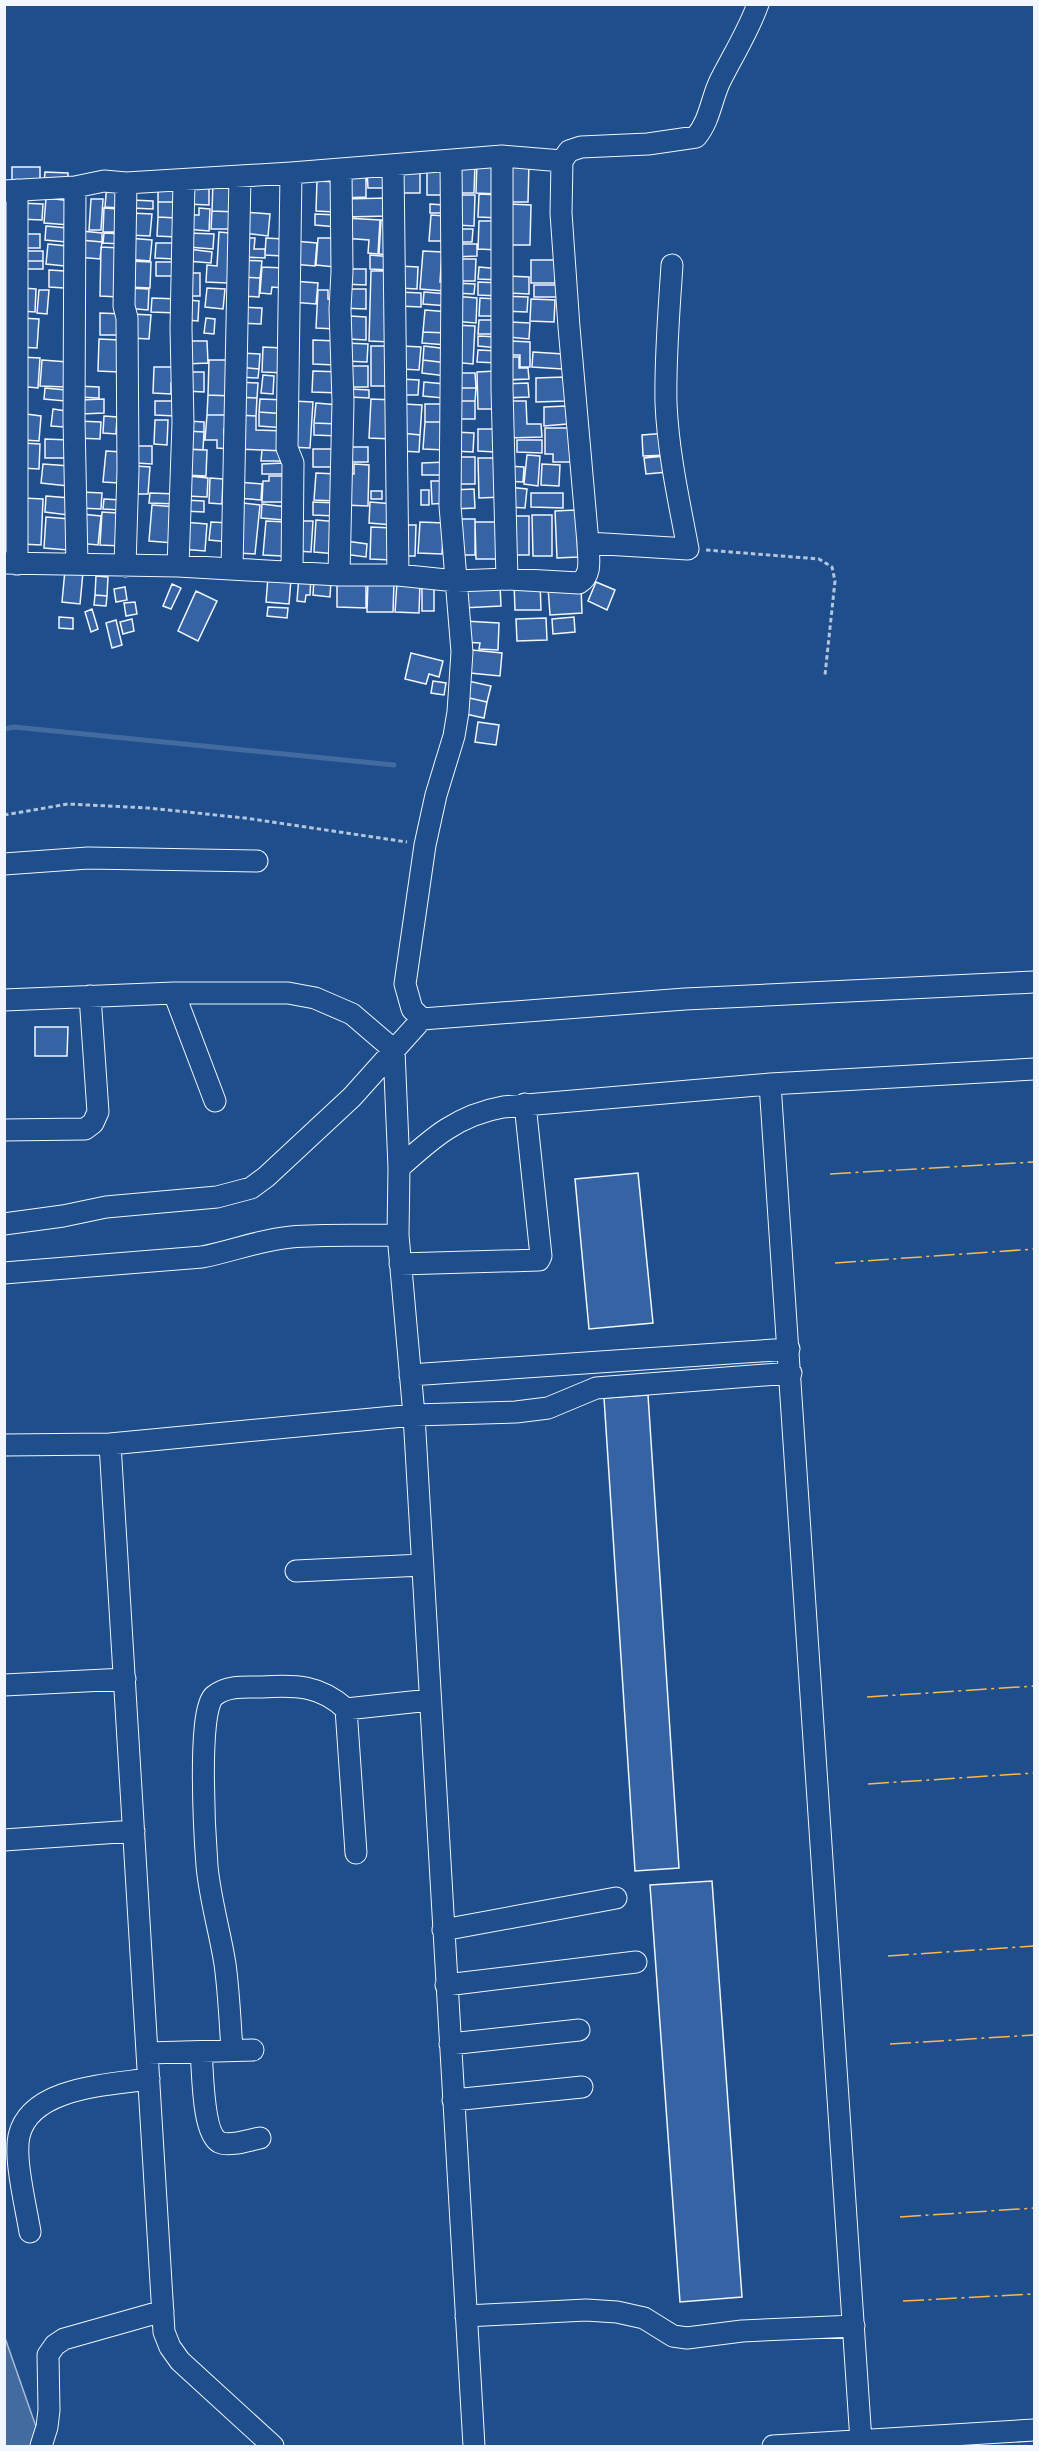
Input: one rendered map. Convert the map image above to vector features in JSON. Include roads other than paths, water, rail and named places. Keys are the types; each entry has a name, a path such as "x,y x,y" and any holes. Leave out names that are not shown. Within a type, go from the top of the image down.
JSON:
{"street":[{"path":"562,161 502,156 451,162 184,180 126,183 104,181 75,187 10,190 11,564 178,566 339,575 398,575 456,581 507,579 579,582 587,577 588,543 561,213 562,161 569,152 581,147 648,144 696,137 709,116 719,83 741,45 758,4"},
{"path":"502,156 502,389 507,579"},
{"path":"422,1019 412,1009 405,984 425,845 436,795 454,736 462,652 450,506 451,162"},
{"path":"393,165 398,575"},
{"path":"339,575 343,402 340,309 341,169"},
{"path":"291,173 287,448 293,463 292,572"},
{"path":"232,569 240,176"},
{"path":"178,566 183,423 181,328 184,180"},
{"path":"125,566 128,470 127,318 124,306 126,183"},
{"path":"75,187 74,420 77,564"},
{"path":"588,543 688,549 666,405 666,342 672,265"},
{"path":"4,864 87,858 257,861"},
{"path":"4,1224 63,1216 106,1207 217,1197 251,1188 266,1177 352,1097 422,1019 685,999 1035,982"},
{"path":"174,993 215,1101"},
{"path":"4,1000 174,993 288,993 315,998 352,1014 394,1050 399,1168 398,1235 414,1415 474,2446"},
{"path":"4,1130 85,1129 93,1123 98,1112 90,996"},
{"path":"399,1168 441,1132 464,1118 481,1111 525,1104 770,1084 1035,1069"},
{"path":"770,1084 861,2441"},
{"path":"400,1264 539,1260 541,1256 525,1104"},
{"path":"4,1273 202,1257 224,1253 240,1246 292,1238 398,1235"},
{"path":"410,1376 789,1348"},
{"path":"4,1445 110,1444 414,1415 516,1412 548,1408 596,1388 791,1373"},
{"path":"110,1444 163,2311 167,2340 180,2361 273,2446"},
{"path":"296,1571 422,1564"},
{"path":"4,1685 124,1679"},
{"path":"232,2050 225,1965 207,1867 204,1802 206,1710 213,1696 229,1688 279,1686 314,1689 332,1696 346,1709 356,1853"},
{"path":"346,1709 430,1700"},
{"path":"4,1840 134,1831"},
{"path":"443,1930 616,1898"},
{"path":"446,1985 636,1962"},
{"path":"450,2044 579,2030"},
{"path":"148,2053 254,2050"},
{"path":"201,2052 210,2131 218,2141 227,2144 260,2138"},
{"path":"30,2232 19,2164 18,2138 32,2112 51,2099 87,2088 149,2079"},
{"path":"453,2100 582,2087"},
{"path":"466,2316 586,2310 617,2312 644,2318 673,2336 687,2338 742,2331 854,2326"},
{"path":"41,2446 49,2410 48,2355 55,2345 64,2339 163,2311"},
{"path":"773,2446 861,2441 945,2441 1035,2430"}],"water":[{"path":"4,2335 40,2438 34,2446 5,2446"}],"waterway":[{"path":"4,729 14,727 394,765"}]}
